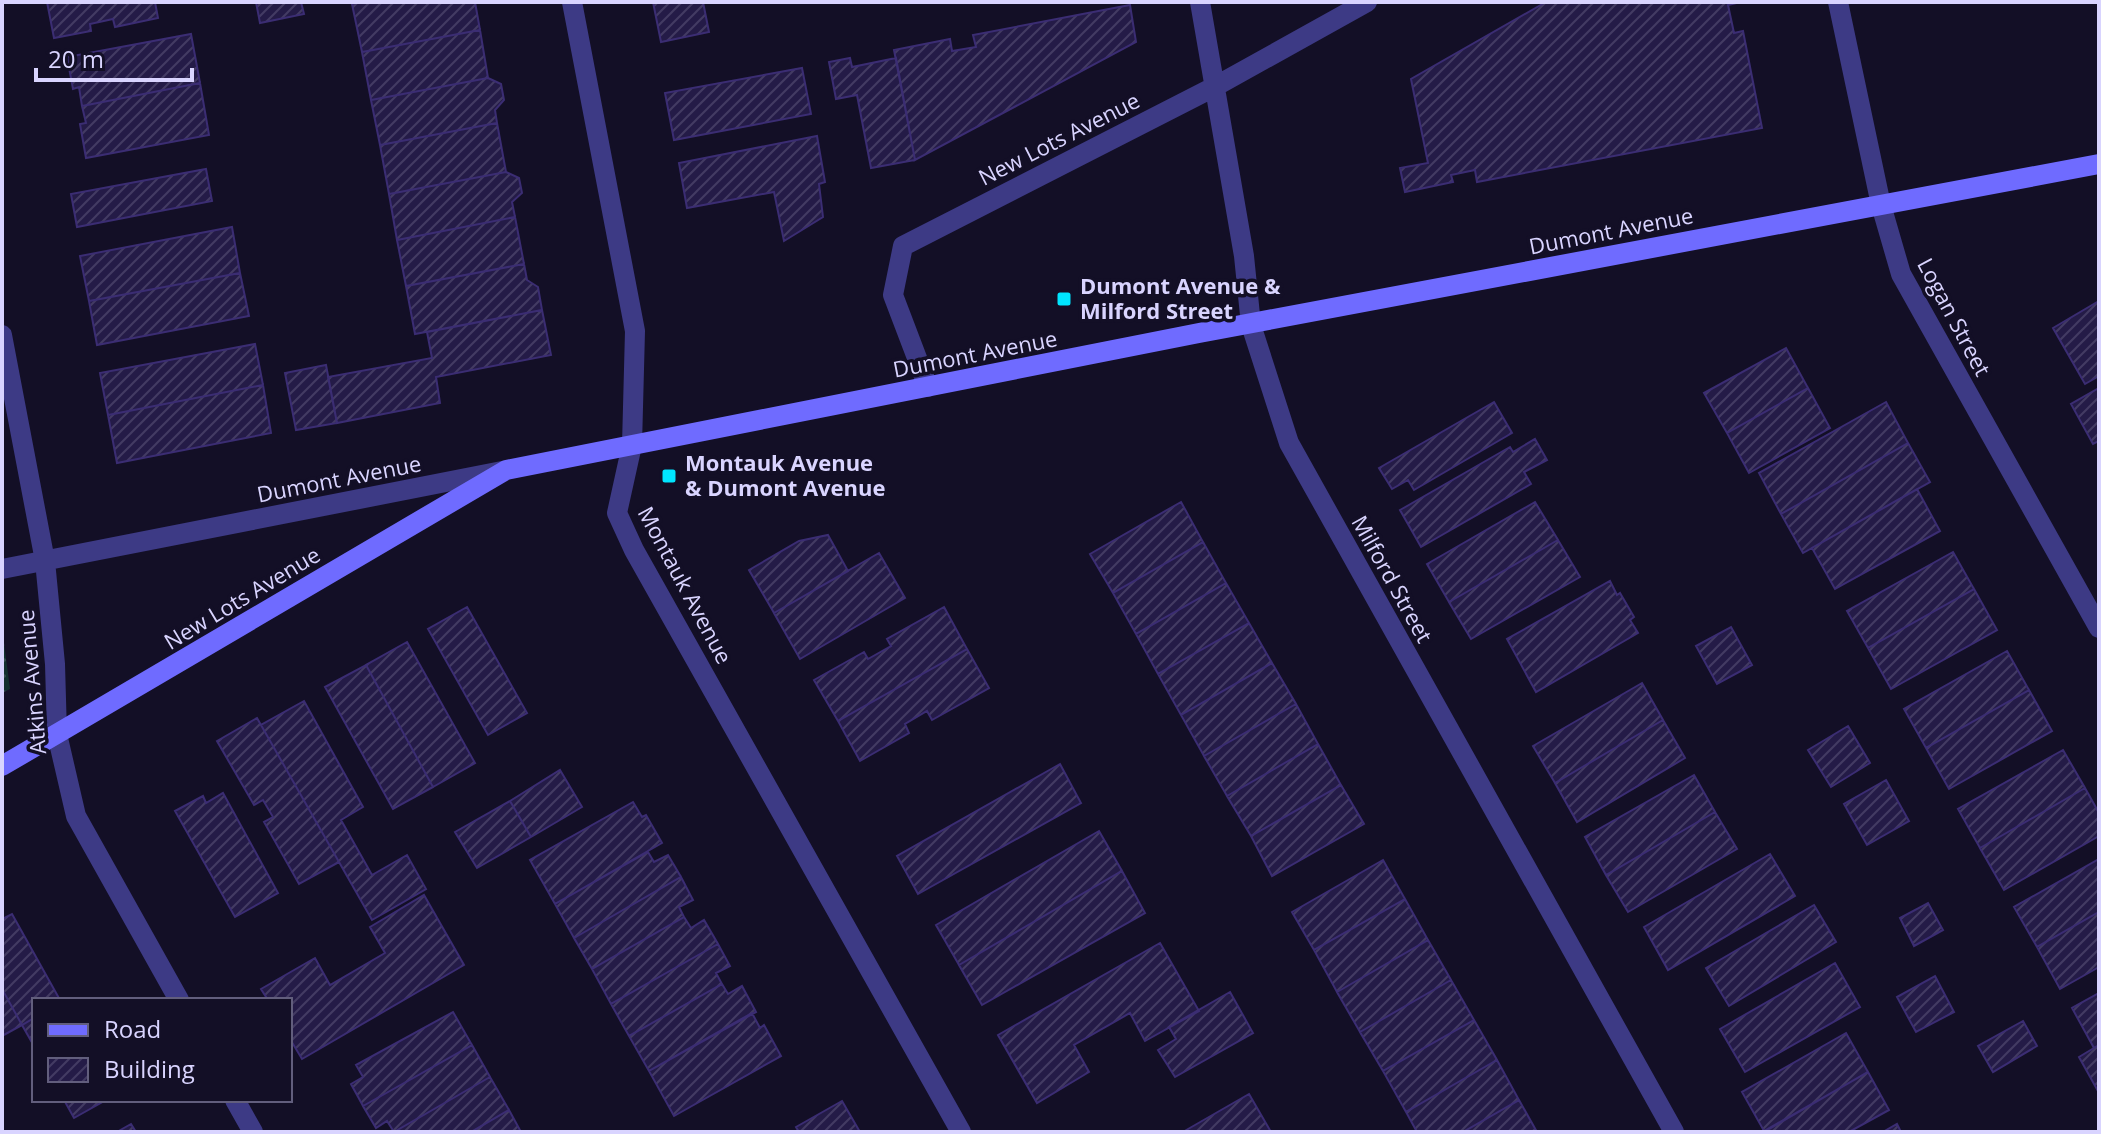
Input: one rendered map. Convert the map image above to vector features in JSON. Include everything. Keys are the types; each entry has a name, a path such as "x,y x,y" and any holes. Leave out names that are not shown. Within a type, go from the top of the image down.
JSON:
{"street":[{"name":"Montauk Avenue","path":"572,2 635,331 632,445 617,513 634,550 961,1132"},
{"name":"Milford Street","path":"1200,2 1244,256 1251,325 1289,443 1674,1132"},
{"name":"New Lots Avenue","path":"928,387 893,295 903,246 1216,86 1367,2"},
{"name":"Logan Street","path":"1838,2 1881,205 1901,274 2099,628"},
{"name":"Dumont Avenue","path":"2,569 928,387 2099,164"},
{"name":"Atkins Avenue","path":"2,335 45,561 55,664 57,734 76,816 178,998"},
{"name":"New Lots Avenue","path":"2,766 506,470"},
{"path":"236,1102 253,1132"}],"green space":[{"path":"2,628 10,689 2,693"}],"building":[{"path":"47,2 155,2 158,18 115,27 113,19 90,24 91,31 54,38"},
{"path":"256,2 301,2 304,14 260,23"},
{"path":"475,2 480,30 362,52 352,4"},
{"path":"653,2 703,2 709,32 661,42"},
{"path":"1546,2 1741,2 1728,5 1734,33 1743,31 1762,128 1477,182 1475,170 1451,175 1453,182 1405,192 1400,168 1428,163 1411,79"},
{"path":"1130,5 1136,42 915,160 894,50 950,39 952,51 976,47 973,35"},
{"path":"480,30 488,78 371,100 362,52"},
{"path":"191,34 200,83 82,106 79,87 73,89 67,57"},
{"path":"850,58 852,67 896,58 915,160 871,168 857,95 836,99 829,62"},
{"path":"802,68 811,114 674,140 665,93"},
{"path":"488,78 501,84 504,100 495,110 497,123 380,145 371,100"},
{"path":"200,83 209,135 86,158 80,124 86,123 82,106"},
{"path":"497,123 506,172 389,194 380,145"},
{"path":"817,136 825,182 819,184 823,217 784,241 774,192 687,208 679,163"},
{"path":"206,169 212,201 77,227 71,194"},
{"path":"506,172 519,178 522,193 512,202 515,217 397,240 389,194"},
{"path":"515,217 524,264 406,286 397,240"},
{"path":"232,227 240,273 89,301 80,256"},
{"path":"524,264 527,280 538,287 542,310 415,334 406,286"},
{"path":"240,273 249,316 97,345 89,301"},
{"path":"2099,301 2099,376 2085,384 2053,328"},
{"path":"542,310 551,355 436,377 440,403 337,423 328,377 432,358 427,332"},
{"path":"255,344 263,385 108,415 100,373"},
{"path":"1786,348 1808,388 1727,433 1704,393"},
{"path":"326,365 337,423 296,430 285,373"},
{"path":"263,385 271,433 117,463 108,415"},
{"path":"1808,388 1830,428 1749,473 1727,433"},
{"path":"2099,388 2099,441 2093,444 2071,404"},
{"path":"1494,402 1512,433 1414,490 1408,480 1392,489 1379,468"},
{"path":"1886,402 1908,443 1781,514 1759,473"},
{"path":"1535,439 1547,460 1524,472 1531,484 1421,547 1400,510 1510,447 1513,452"},
{"path":"1908,443 1930,482 1803,553 1781,514"},
{"path":"1917,489 1940,531 1835,589 1812,548"},
{"path":"1181,502 1203,542 1113,593 1090,554"},
{"path":"1535,502 1558,540 1449,602 1427,564"},
{"path":"828,535 848,571 774,613 749,570 799,541"},
{"path":"1558,540 1580,577 1471,639 1449,602"},
{"path":"1203,542 1226,583 1136,634 1113,593"},
{"path":"1953,552 1974,589 1868,648 1847,611"},
{"path":"879,553 905,598 800,659 774,613"},
{"path":"1610,581 1634,617 1630,620 1638,633 1536,692 1507,639"},
{"path":"1226,583 1249,623 1158,674 1136,634"},
{"path":"1974,589 1997,630 1891,689 1868,648"},
{"path":"467,607 527,713 488,735 428,629"},
{"path":"944,607 967,649 838,721 814,680 864,652 868,659 891,646 887,639"},
{"path":"1249,623 1272,663 1181,715 1158,674"},
{"path":"1731,627 1752,665 1717,684 1696,646"},
{"path":"407,642 475,763 433,787 366,665"},
{"path":"967,649 989,688 932,720 927,711 905,724 909,733 860,761 838,721"},
{"path":"2007,651 2029,690 1926,748 1904,709"},
{"path":"1272,663 1296,704 1204,756 1181,715"},
{"path":"366,665 433,787 393,809 325,687"},
{"path":"1642,683 1663,720 1555,783 1533,746"},
{"path":"2029,690 2052,731 1949,789 1926,748"},
{"path":"304,701 363,807 341,820 372,875 407,855 426,889 372,920 261,725"},
{"path":"1296,704 1318,744 1227,796 1204,756"},
{"path":"257,718 339,862 299,884 264,822 273,817 263,800 254,805 217,741"},
{"path":"1663,720 1685,758 1577,822 1555,783"},
{"path":"1848,726 1870,763 1831,787 1808,750"},
{"path":"1318,744 1341,785 1251,836 1227,796"},
{"path":"2063,750 2085,788 1980,848 1958,809"},
{"path":"1060,764 1081,803 918,894 897,856"},
{"path":"560,770 582,807 531,837 510,801"},
{"path":"1694,775 1715,812 1606,875 1585,837"},
{"path":"1886,780 1909,821 1867,845 1844,804"},
{"path":"1341,785 1364,824 1272,876 1251,836"},
{"path":"2085,788 2099,813 2099,836 2004,890 1980,848"},
{"path":"223,793 278,893 235,917 175,811 203,796 206,803"},
{"path":"510,801 531,837 477,868 455,832"},
{"path":"633,802 642,817 646,815 662,843 555,904 530,860"},
{"path":"1715,812 1737,849 1628,912 1606,875"},
{"path":"1099,831 1122,871 959,965 936,925"},
{"path":"648,852 654,862 668,855 681,877 574,938 555,904"},
{"path":"1770,854 1795,896 1668,970 1644,927"},
{"path":"2099,859 2099,912 2037,947 2014,907"},
{"path":"1383,860 1405,899 1314,950 1292,912"},
{"path":"1122,871 1145,913 982,1005 959,965"},
{"path":"681,877 693,900 679,907 684,917 592,969 574,938"},
{"path":"424,895 464,965 302,1059 292,1042 292,998 267,998 261,989 315,958 330,985 385,953 370,927"},
{"path":"1405,899 1428,940 1337,992 1314,950"},
{"path":"1928,903 1943,930 1914,946 1900,918"},
{"path":"1814,905 1836,942 1729,1006 1706,968"},
{"path":"2099,912 2099,967 2060,989 2037,947"},
{"path":"12,914 59,998 32,998 32,1019 22,1025 2,989 2,919"},
{"path":"684,917 691,928 704,920 718,944 611,1004 592,969"},
{"path":"1428,940 1451,980 1360,1032 1337,992"},
{"path":"1160,943 1199,1011 1145,1041 1130,1013 1074,1045 1089,1072 1037,1103 998,1035"},
{"path":"718,944 730,966 716,973 722,984 629,1036 611,1004"},
{"path":"1835,963 1860,1007 1745,1072 1720,1029"},
{"path":"1935,976 1954,1012 1916,1032 1897,997"},
{"path":"1451,980 1474,1020 1383,1071 1360,1032"},
{"path":"722,984 728,994 742,986 756,1012 649,1071 629,1036"},
{"path":"2,989 22,1025 2,1036"},
{"path":"1230,992 1253,1033 1175,1077 1158,1050 1176,1039 1169,1027"},
{"path":"2099,993 2099,1045 2094,1048 2072,1008"},
{"path":"453,1012 472,1045 363,1106 351,1084 363,1077 356,1065"},
{"path":"752,1013 760,1028 764,1025 781,1056 674,1116 649,1071"},
{"path":"32,1019 32,1042 22,1025"},
{"path":"1474,1020 1497,1060 1406,1112 1383,1071"},
{"path":"2023,1021 2037,1046 1993,1072 1978,1046"},
{"path":"1846,1033 1868,1072 1764,1131 1742,1092"},
{"path":"472,1045 490,1077 394,1132 387,1121 376,1128 363,1106"},
{"path":"2099,1045 2099,1093 2079,1057"},
{"path":"1497,1060 1519,1100 1463,1132 1417,1132 1406,1112"},
{"path":"1868,1072 1889,1110 1849,1132 1764,1132"},
{"path":"490,1077 509,1110 471,1132 394,1132"},
{"path":"1249,1094 1271,1132 1183,1132 1195,1125"},
{"path":"1519,1100 1537,1132 1463,1132"},
{"path":"842,1101 860,1132 799,1132 796,1127"},
{"path":"65,1102 102,1102 74,1118"},
{"path":"509,1110 521,1132 471,1132"},
{"path":"131,1124 136,1132 117,1132"},
{"path":"1897,1124 1901,1132 1883,1132"}],"place":[{"name":"Dumont Avenue & Milford Street","path":"1064,299"},
{"name":"Montauk Avenue & Dumont Avenue","path":"669,476"}]}
